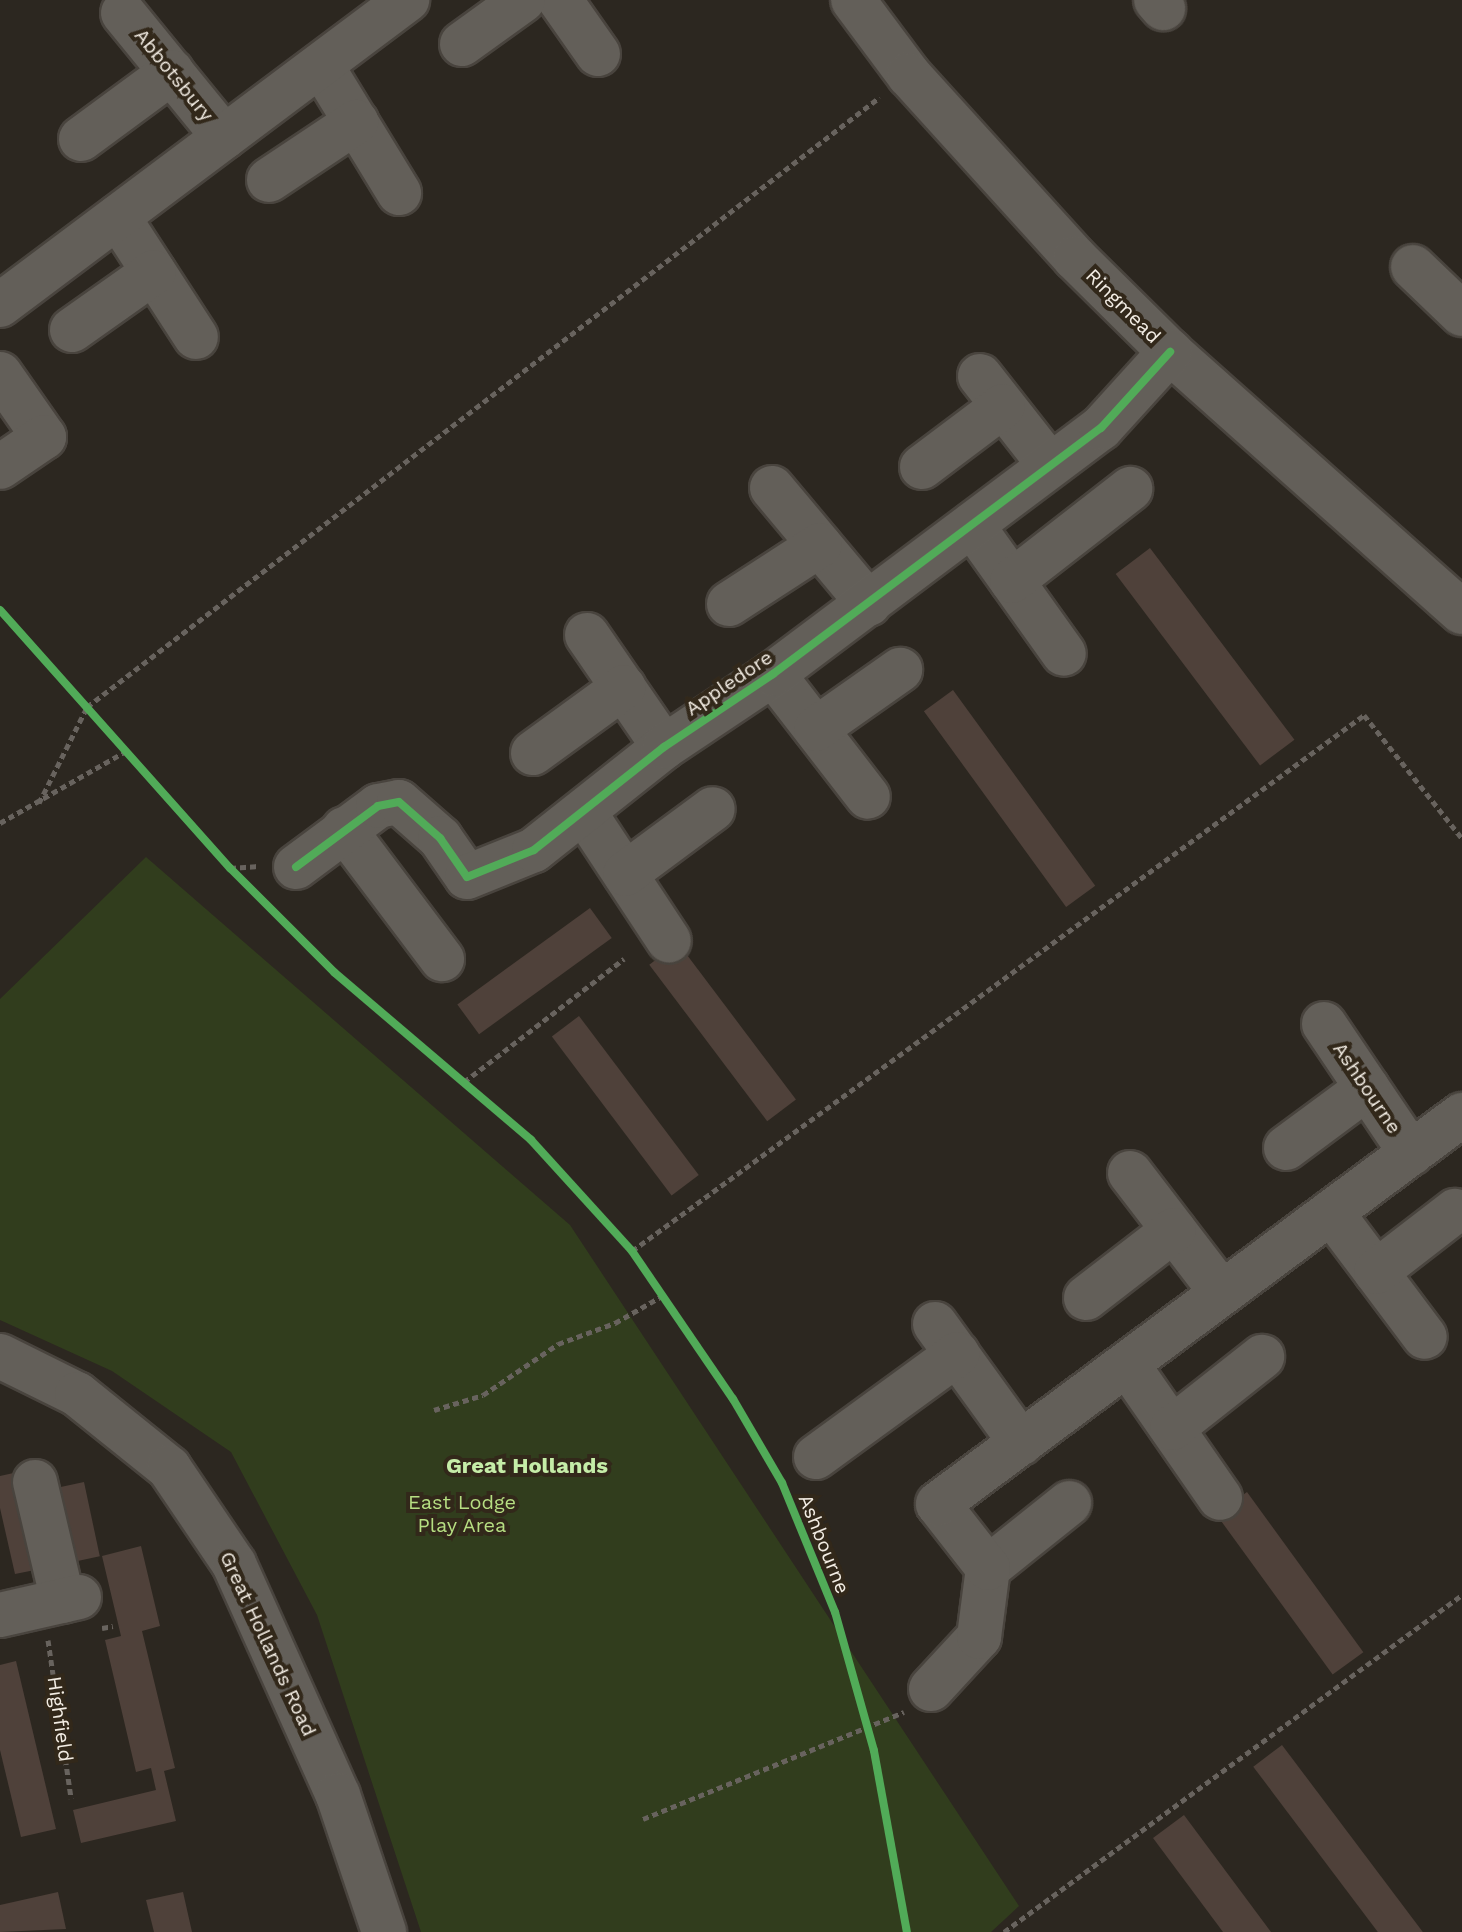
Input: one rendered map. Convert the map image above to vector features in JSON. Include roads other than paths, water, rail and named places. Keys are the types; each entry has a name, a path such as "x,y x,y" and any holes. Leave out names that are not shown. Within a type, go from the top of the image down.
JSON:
{"street":[{"name":"Abbotsbury","path":"0,305 407,0"},
{"path":"462,44 523,0"},
{"path":"560,0 598,54"},
{"name":"Ringmead","path":"853,0 909,75 1075,258 1170,352 1462,612"},
{"name":"Abbotsbury","path":"123,13 224,137"},
{"path":"321,65 399,193"},
{"path":"81,139 172,72"},
{"path":"269,180 356,122"},
{"path":"118,217 196,337"},
{"path":"1413,267 1462,314"},
{"path":"72,330 154,272"},
{"name":"Appledore","path":"296,867 378,806 399,802 440,838 467,877 534,850 664,747 773,674 869,604 1049,464 1101,428 1170,352"},
{"path":"0,374 44,437 0,467"},
{"path":"922,467 992,391 1049,464"},
{"path":"772,488 869,604"},
{"path":"1012,581 1130,489"},
{"path":"972,525 1064,654"},
{"path":"729,604 820,545"},
{"path":"587,635 664,747"},
{"path":"816,729 900,670"},
{"name":"Appledore","path":"773,674 868,797"},
{"path":"533,753 624,687"},
{"path":"625,874 713,809"},
{"path":"584,812 669,941"},
{"path":"344,829 442,959"},
{"name":"Ashbourne","path":"1324,1024 1411,1153"},
{"path":"1286,1148 1367,1088"},
{"name":"Ashbourne","path":"988,1568 938,1504 1462,1115"},
{"path":"1130,1173 1222,1293"},
{"path":"1376,1272 1455,1211"},
{"path":"1331,1212 1425,1337"},
{"path":"1086,1298 1174,1230"},
{"path":"816,1457 946,1339 1021,1443"},
{"path":"1172,1428 1262,1357"},
{"path":"1127,1364 1220,1498"},
{"name":"Great Hollands Road","path":"4,1369 77,1394 169,1468 234,1564 338,1795 384,1932"},
{"path":"0,1615 64,1613 35,1482"},
{"path":"931,1689 979,1637 988,1568 1069,1503"}],"district":[{"name":"Great Hollands","path":"527,1466"}],"park label":[{"name":"East Lodge Play Area","path":"462,1514"}]}
